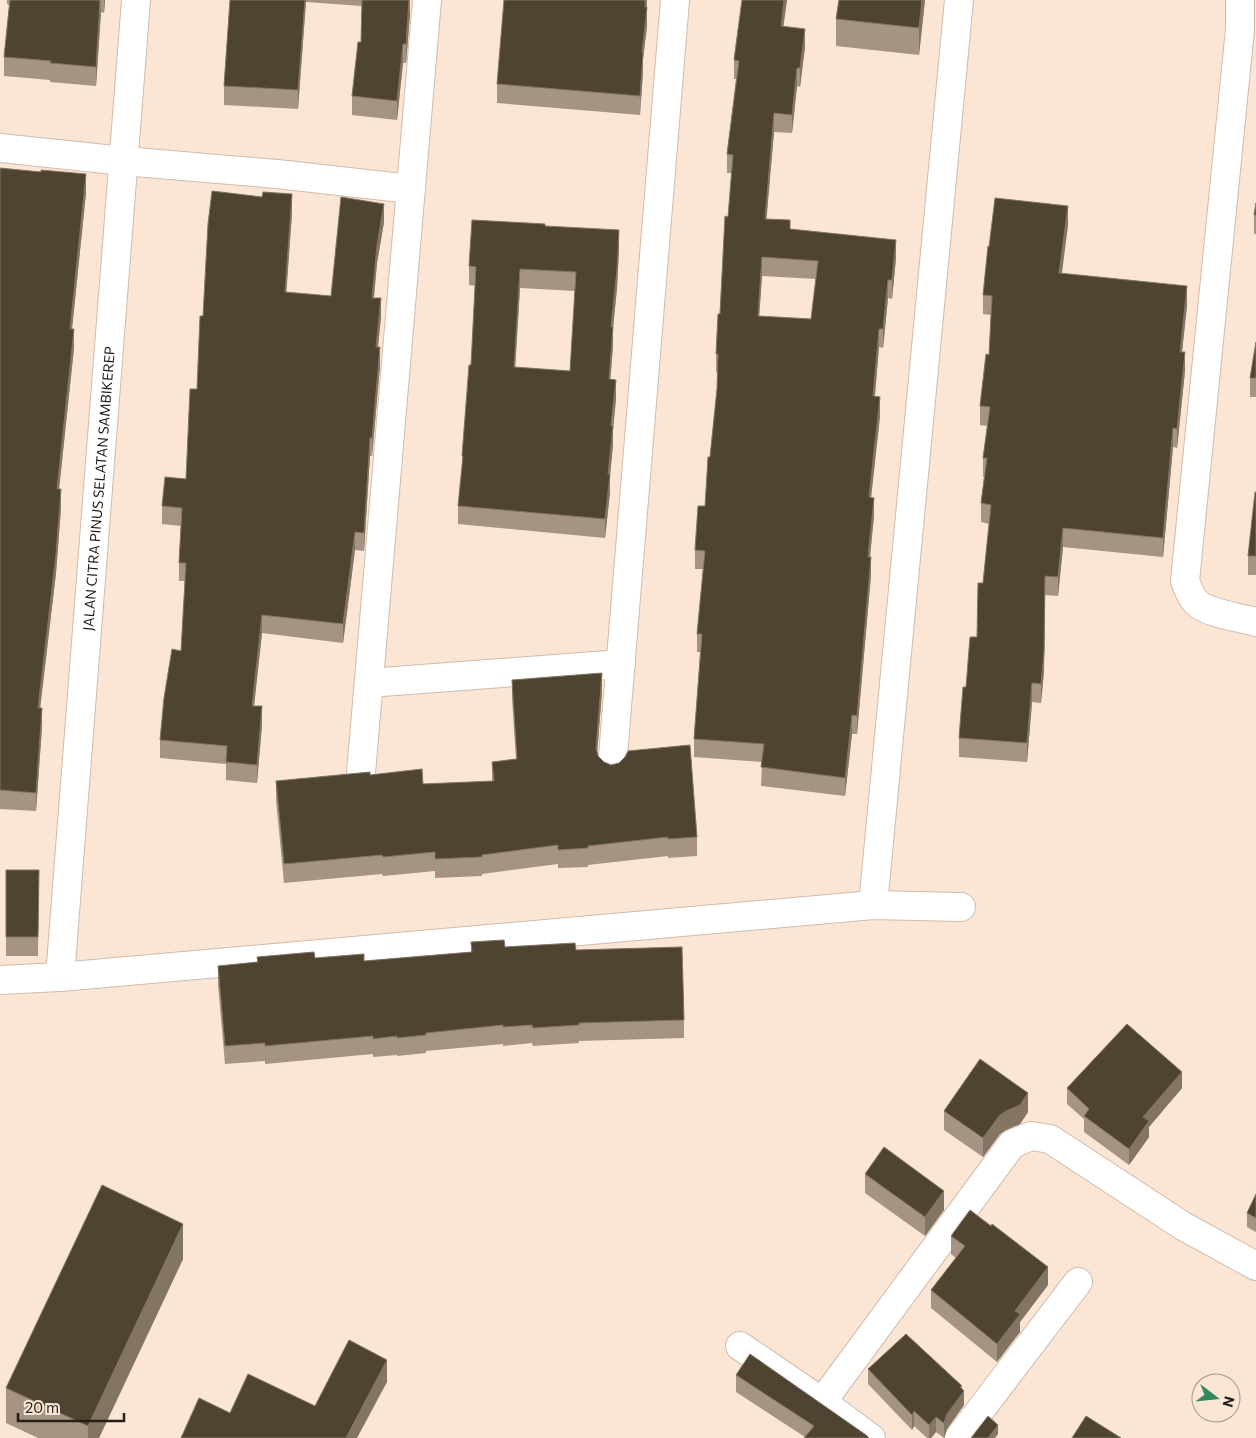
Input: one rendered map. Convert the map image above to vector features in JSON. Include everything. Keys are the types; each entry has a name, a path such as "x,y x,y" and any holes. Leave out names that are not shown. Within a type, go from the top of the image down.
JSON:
{"street":[{"name":"JALAN CITRA PINUS SELATAN SAMBIKEREP","path":"60,977 136,0"},
{"path":"361,773 427,0"},
{"path":"612,768 676,0"},
{"path":"874,905 959,0"},
{"path":"1240,0 1248,32 1185,580 1189,593 1197,603 1209,610 1256,622"},
{"path":"0,148 277,174 411,190"},
{"path":"370,683 621,664"},
{"path":"0,980 60,977 874,905 961,907"},
{"path":"822,1402 1012,1144 1031,1136 1050,1139 1183,1226 1256,1266"},
{"path":"959,1438 1078,1282"},
{"path":"740,1346 871,1438"}],"building":[{"path":"10,0 100,0 96,67 4,57"},
{"path":"230,0 305,0 298,90 224,86"},
{"path":"362,0 409,0 406,44 403,44 397,101 352,96 358,42 361,42"},
{"path":"504,0 645,0 645,7 647,7 640,96 497,84"},
{"path":"742,0 784,0 781,26 805,29 800,68 797,68 792,115 774,113 765,219 790,220 790,229 896,240 892,280 888,280 883,329 879,329 873,396 880,397 869,497 874,498 868,557 871,557 857,716 852,715 845,778 761,767 764,744 694,739 702,634 697,634 705,551 695,550 698,506 705,506 708,457 710,457 717,389 718,314 720,314 725,216 728,217 733,155 727,154 739,61 734,60","holes":["762,257 818,261 811,319 758,316"]},
{"path":"839,0 922,0 919,28 836,19"},
{"path":"0,168 86,174 70,329 74,329 57,489 61,489 56,554 38,708 42,708 36,793 0,790"},
{"path":"212,191 262,197 263,192 292,194 285,292 331,296 341,197 384,204 377,245 372,298 381,298 376,347 380,347 372,438 370,438 364,533 355,532 343,624 262,615 252,706 262,706 257,765 226,762 227,746 160,740 164,698 172,649 181,651 186,563 179,563 182,508 162,506 165,477 186,479 190,389 197,389 200,316 203,316 208,224"},
{"path":"995,198 1068,206 1059,273 1187,286 1180,352 1185,352 1177,429 1173,428 1163,538 1063,528 1058,577 1045,576 1044,652 1041,684 1032,683 1027,743 959,738 963,687 966,687 970,637 977,637 978,583 983,583 991,505 981,503 987,458 983,458 990,407 980,406 986,354 989,355 992,296 983,295"},
{"path":"472,220 619,230 609,379 616,380 605,519 458,506 469,365 471,365 476,267 469,266","holes":["520,269 576,272 570,371 514,367"]},
{"path":"1256,342 1256,378 1250,378"},
{"path":"1255,492 1256,556 1248,556"},
{"path":"602,673 596,748 598,756 604,762 611,765 619,763 628,751 690,745 697,837 668,839 668,837 588,846 588,848 558,850 558,845 482,855 482,857 435,859 435,852 284,864 276,781 370,772 370,775 422,769 423,784 494,781 492,762 517,759 512,680"},
{"path":"6,870 39,870 38,937 6,937"},
{"path":"504,940 505,947 575,943 576,950 682,947 684,1020 579,1023 579,1025 533,1028 532,1025 503,1027 503,1025 397,1038 397,1036 373,1039 373,1036 265,1046 265,1043 225,1046 218,966 258,962 257,957 314,952 315,958 364,954 364,961 472,952 471,942"},
{"path":"1127,1024 1182,1072 1143,1117 1149,1121 1129,1149 1084,1116 1089,1109 1067,1088"},
{"path":"980,1059 1028,1093 1020,1105 1000,1115 983,1138 944,1111"},
{"path":"884,1147 944,1191 925,1217 865,1174"},
{"path":"102,1185 183,1224 88,1426 6,1388"},
{"path":"1256,1194 1256,1218 1247,1213"},
{"path":"970,1210 991,1226 992,1224 1048,1267 1015,1311 1020,1314 997,1344 931,1290 965,1246 951,1236"},
{"path":"906,1334 962,1386 960,1387 964,1391 947,1414 944,1423 936,1417 929,1425 914,1411 912,1415 868,1369"},
{"path":"349,1340 387,1360 346,1438 181,1438 199,1398 230,1413 248,1374 315,1406"},
{"path":"750,1354 869,1438 804,1438 814,1426 736,1375"},
{"path":"988,1416 998,1425 988,1438 971,1438"},
{"path":"1086,1416 1121,1438 1072,1438"}]}
